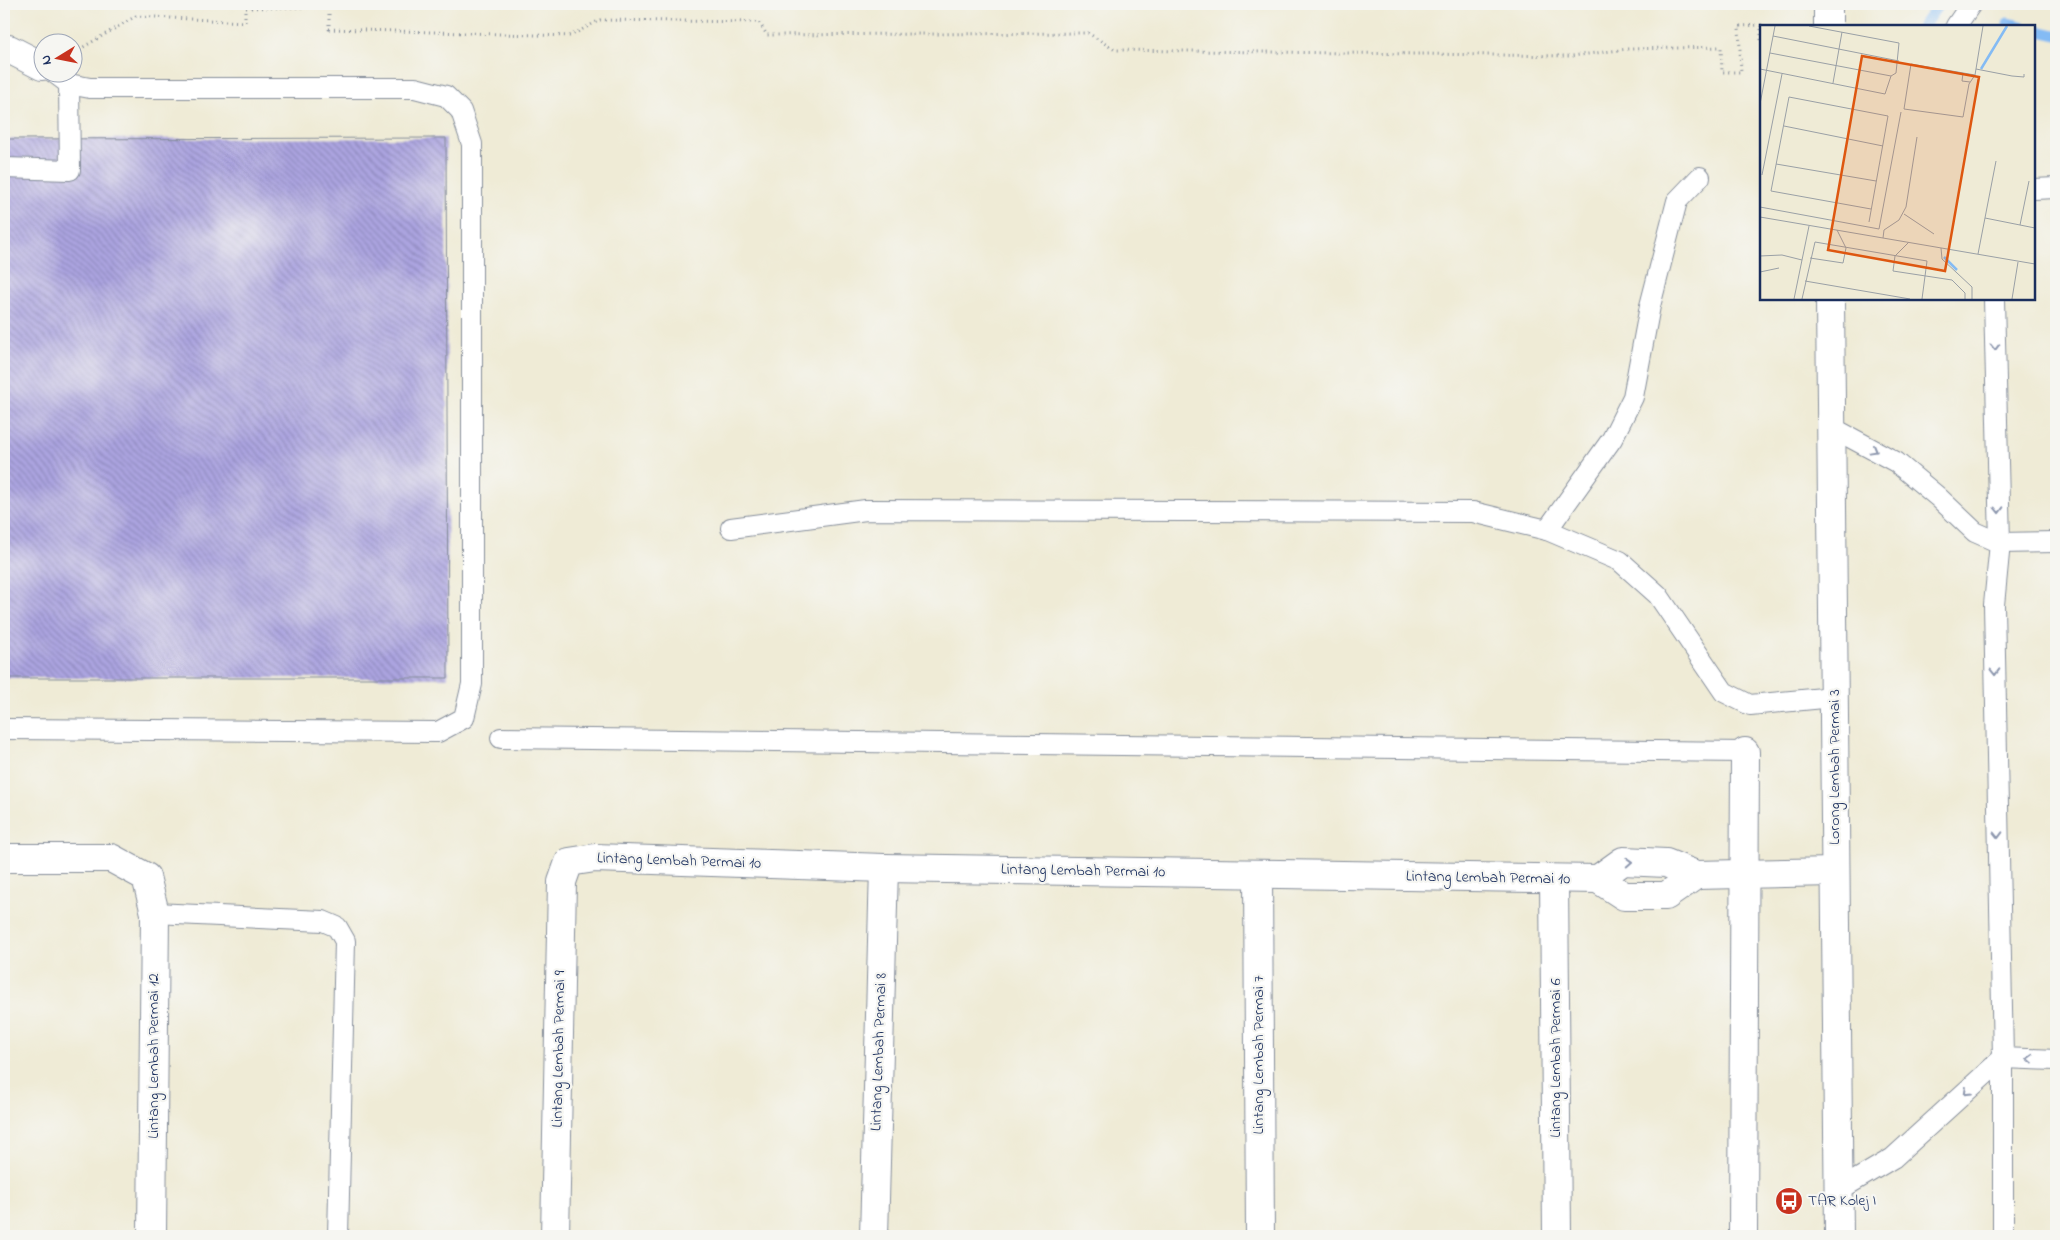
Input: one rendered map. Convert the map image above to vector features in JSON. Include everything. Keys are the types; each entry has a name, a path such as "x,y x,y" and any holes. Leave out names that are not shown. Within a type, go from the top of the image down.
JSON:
{"street":[{"path":"1828,4 1828,25"},
{"path":"4,49 9,49 32,61"},
{"name":"Lorong Lembah Permai 3","path":"1830,300 1839,1236"},
{"path":"1743,1236 1745,752"},
{"name":"Lintang Lembah Permai 12","path":"4,858 111,858 146,877 155,913 152,1236"},
{"name":"Lintang Lembah Permai 10","path":"569,862 595,858 884,868 1598,879 1623,861 1666,863 1696,876 1836,872"},
{"name":"Lintang Lembah Permai 9","path":"555,1236 562,882 569,862"},
{"name":"Lintang Lembah Permai 8","path":"874,1236 884,868"},
{"name":"Lintang Lembah Permai 7","path":"1258,874 1260,1236"},
{"name":"Lintang Lembah Permai 6","path":"1554,879 1557,1236"}],"lane":[{"path":"1957,25 1971,4"},
{"path":"4,168 70,170 61,82"},
{"path":"4,729 438,732 464,718 472,684 472,144 462,111 446,96 415,88 90,88 73,82"},
{"path":"1548,530 1612,439 1633,397 1650,306 1677,201 1700,177"},
{"path":"2035,188 2056,188"},
{"path":"1994,300 2000,543 1994,605 2003,1058 2003,1236"},
{"path":"1831,426 1896,462 1938,497 1975,532 2000,543 2056,542"},
{"path":"731,528 866,510 1473,512 1548,530 1620,561 1658,594 1724,692 1750,705 1834,697"},
{"path":"502,738 1745,752"},
{"path":"155,913 324,920 337,927 345,941 338,1236"},
{"path":"1839,1190 1893,1158 2003,1058 2056,1060"}],"path":[{"path":"82,48 136,16 244,22 245,8 329,7 329,29 348,30 570,36 600,20 760,22 768,35 1088,33 1115,50 1572,56 1628,49 1721,47 1722,72 1741,72 1739,26 1760,25"}],"building":[{"path":"446,138 448,678 4,678 4,139"}],"waterway":[{"path":"1924,25 1939,4"},
{"path":"2008,23 2017,25"},
{"path":"2035,30 2056,35"}],"place":[{"name":"TAR Kolej I","path":"1789,1201"}]}
